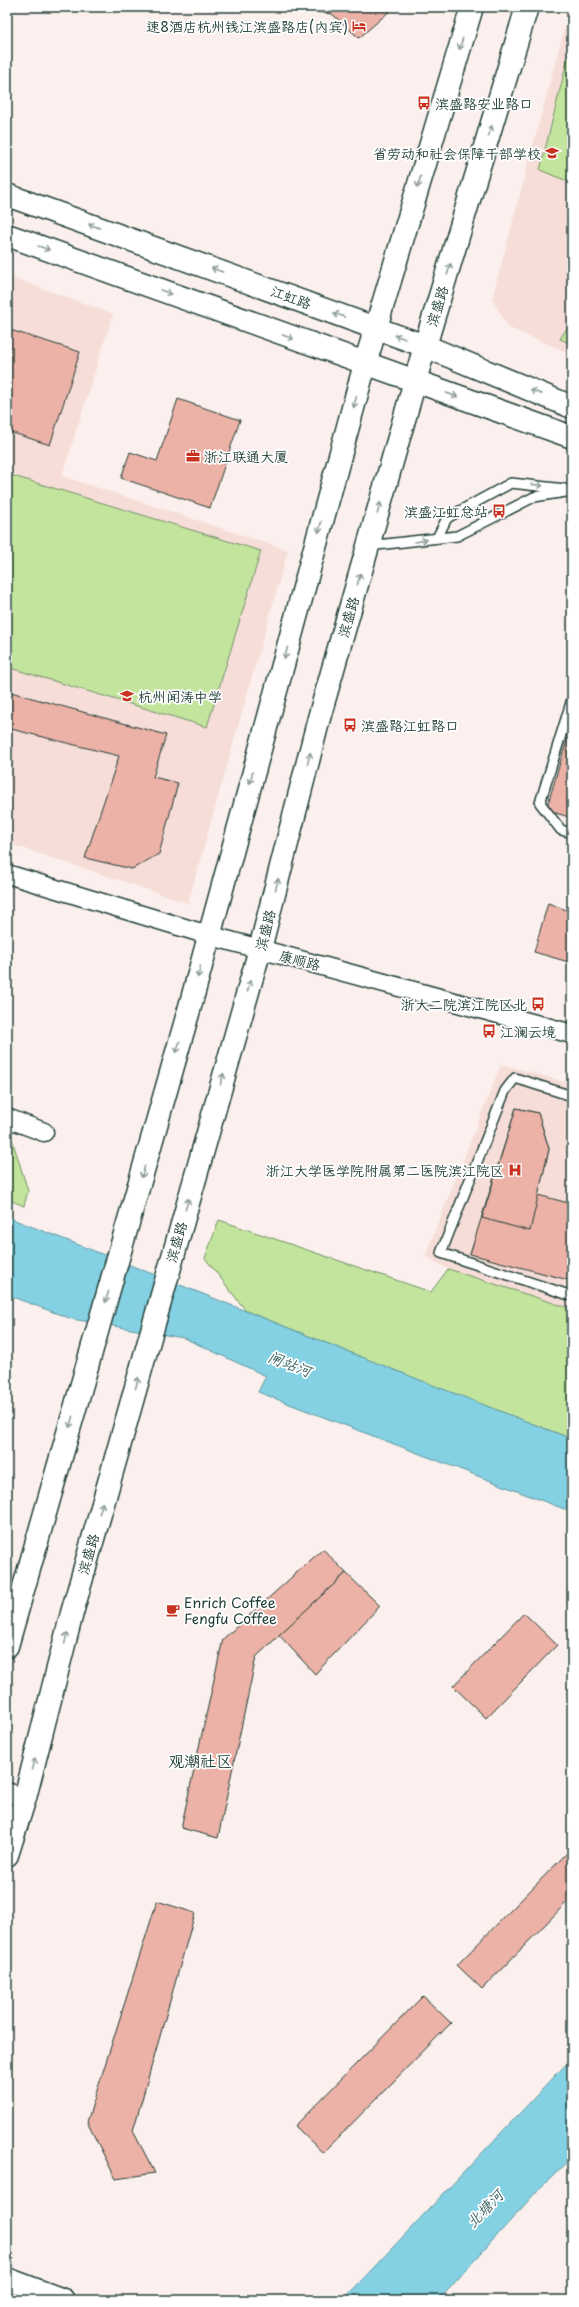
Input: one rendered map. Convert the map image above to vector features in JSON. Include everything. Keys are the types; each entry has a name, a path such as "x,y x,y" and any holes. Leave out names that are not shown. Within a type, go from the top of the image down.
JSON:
{"main road":[{"path":"7,1646 189,1010 208,935 365,364 472,7"},
{"name":"滨盛路","path":"7,1855 16,1795 72,1613 260,949 319,718 425,346 527,7"},
{"name":"江虹路","path":"7,194 425,346 572,407"},
{"path":"7,235 572,437"},
{"path":"7,2279 63,2300"}],"street":[{"name":"康顺路","path":"7,874 208,935 572,1034"},
{"path":"7,1118 44,1132"}],"lane":[{"path":"437,538 447,518 511,483 572,491"},
{"path":"368,546 457,536 534,496 572,491"},
{"path":"571,704 540,802 562,830 572,833"},
{"path":"572,1096 515,1078 505,1091 441,1253 572,1296"}],"shaded area":[{"name":"省劳动和社会保障干部学校","path":"570,7 572,7 572,354 509,328 492,299"},
{"name":"杭州闻涛中学","path":"7,276 113,314 62,476 288,550 188,903 7,843"},
{"name":"浙江大学医学院附属第二医院滨江院区","path":"501,1064 572,1084 572,1309 448,1269 425,1256"}],"green space":[{"path":"572,41 572,183 540,170"},
{"path":"572,320 572,344 560,339"},
{"path":"7,474 261,551 207,727 7,667"},
{"path":"7,1137 12,1139 28,1191 24,1206 7,1199"},
{"path":"219,1220 431,1292 448,1269 572,1309 572,1439 418,1380 246,1311 205,1258"}],"water":[{"name":"闸站河","path":"7,1217 572,1439 572,1512 258,1392 266,1376 184,1338 72,1319 7,1295"},
{"name":"北塘河","path":"572,2058 572,2158 537,2191 439,2300 343,2300"}],"building":[{"name":"速8酒店杭州钱江滨盛路店(内宾)","path":"262,7 388,7 391,10 359,38 332,14 293,9 263,11"},
{"path":"7,329 80,352 50,445 7,431"},
{"name":"浙江联通大厦","path":"178,399 240,420 210,508 121,478 130,452 157,461"},
{"path":"7,691 166,735 153,777 178,783 159,854 132,869 85,858 119,756 7,728"},
{"path":"572,726 572,818 546,810"},
{"path":"548,903 572,912 572,963 534,952"},
{"path":"516,1108 538,1113 549,1149 538,1195 572,1204 572,1281 470,1254"},
{"path":"516,1108 538,1113 549,1149 530,1231 482,1218"},
{"path":"323,1549 346,1573 256,1657 218,1838 181,1828 223,1639"},
{"path":"346,1573 380,1606 315,1674 279,1635"},
{"path":"524,1613 557,1645 486,1718 453,1686"},
{"path":"569,1851 572,1854 572,1897 482,1989 457,1965"},
{"path":"157,1901 195,1913 133,2131 155,2173 116,2179 87,2122"},
{"path":"423,1996 451,2023 323,2153 295,2126"}],"place":[{"name":"速8酒店杭州钱江滨盛路店(内宾)","path":"359,26"},
{"name":"滨盛路安业路口","path":"424,103"},
{"name":"省劳动和社会保障干部学校","path":"552,153"},
{"name":"浙江联通大厦","path":"193,456"},
{"name":"滨盛江虹总站","path":"499,511"},
{"name":"杭州闻涛中学","path":"127,696"},
{"name":"滨盛路江虹路口","path":"350,725"},
{"name":"浙大二院滨江院区北","path":"538,1004"},
{"name":"江澜云境","path":"489,1031"},
{"name":"浙江大学医学院附属第二医院滨江院区","path":"515,1170"},
{"name":"Enrich Coffee Fengfu Coffee","path":"173,1610"}],"district":[{"name":"观潮社区","path":"200,1760"}]}
